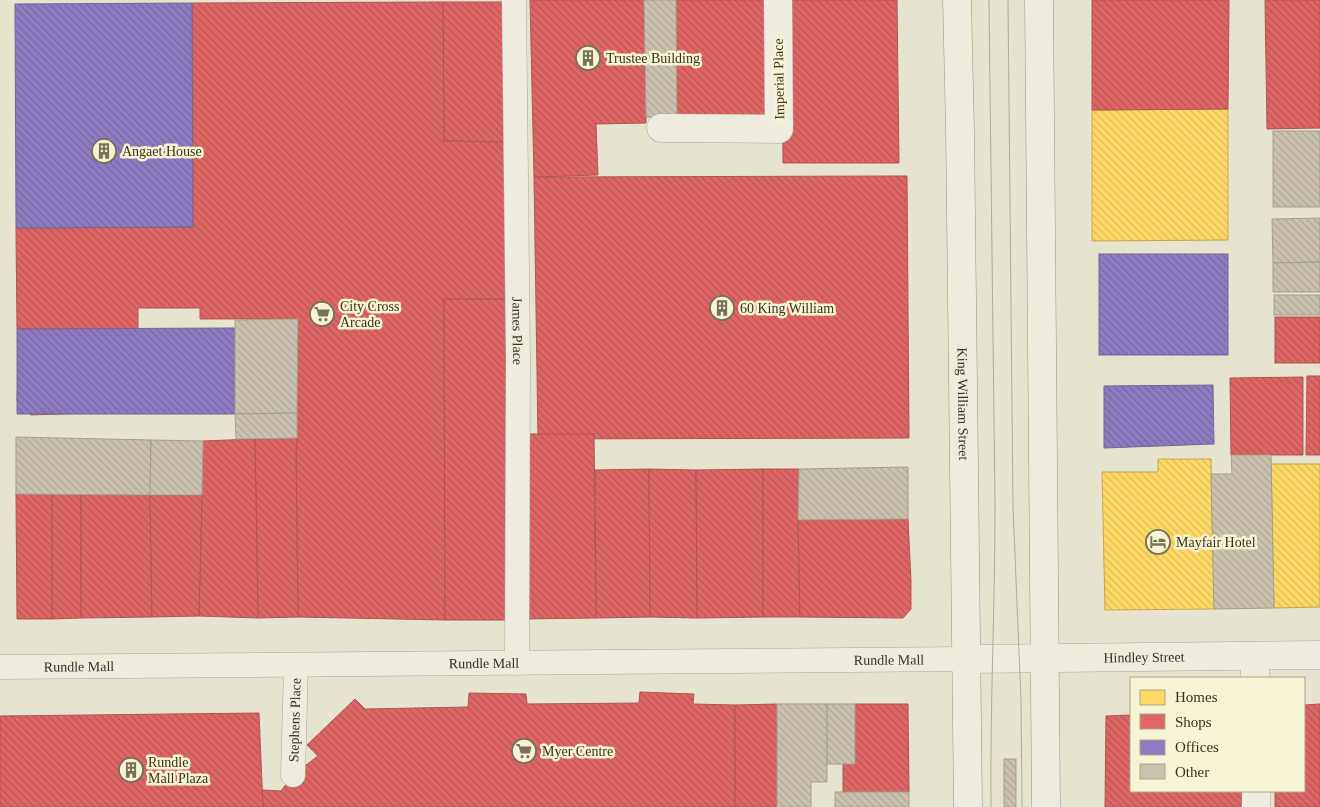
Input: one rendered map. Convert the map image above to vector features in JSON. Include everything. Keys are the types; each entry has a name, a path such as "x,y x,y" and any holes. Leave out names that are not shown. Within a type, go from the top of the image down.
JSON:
{"main road":[{"name":"Imperial Place","path":"661,128 779,129 778,0"},
{"name":"King William Street","path":"957,0 968,807"},
{"path":"1040,0 1046,807"},
{"name":"Hindley Street","path":"966,659 1045,658 1255,667 1320,655"},
{"path":"1256,792 1256,807"}],"street":[{"name":"James Place","path":"514,0 518,357 517,663"},
{"name":"Rundle Mall","path":"0,667 966,659"},
{"name":"Stephens Place","path":"293,775 296,665"}],"building: Homes":[{"path":"1228,109 1228,240 1092,241 1092,110"},
{"name":"Mayfair Hotel","path":"1158,459 1211,459 1214,609 1105,610 1102,472 1158,472"},
{"path":"1271,464 1320,464 1320,607 1274,608"}],"building: Shops":[{"name":"Trustee Building","path":"530,0 644,0 646,123 596,124 598,175 534,177"},
{"path":"676,0 770,0 770,117 677,118"},
{"path":"782,0 897,0 899,163 783,163"},
{"path":"1092,0 1229,0 1228,109 1092,110"},
{"path":"1265,0 1320,0 1320,128 1267,129"},
{"path":"443,2 508,2 508,142 444,141"},
{"name":"City Cross Arcade","path":"443,2 444,141 508,142 509,299 444,299 445,620 298,617 296,455 298,319 200,319 200,308 138,308 138,329 17,329 16,228 193,227 192,3"},
{"name":"60 King William","path":"907,176 909,438 538,439 534,177"},
{"path":"444,299 509,299 510,620 445,620"},
{"path":"1275,317 1320,317 1320,363 1275,363"},
{"path":"1307,376 1320,376 1320,455 1306,455"},
{"path":"1303,377 1303,455 1231,455 1230,378"},
{"path":"18,378 86,378 87,413 31,415 17,401"},
{"path":"522,434 594,434 596,618 524,619"},
{"path":"297,438 298,617 258,618 255,439"},
{"path":"255,439 258,618 199,616 203,441"},
{"path":"649,469 650,617 596,618 595,470"},
{"path":"649,469 696,470 697,618 650,617"},
{"path":"763,469 763,617 697,618 696,470"},
{"path":"763,469 799,469 800,617 763,617"},
{"path":"16,494 52,494 52,619 17,619"},
{"path":"52,494 81,494 81,618 52,619"},
{"path":"81,494 150,495 152,617 81,618"},
{"path":"150,495 202,495 199,616 152,617"},
{"path":"908,519 911,609 903,618 800,617 798,520"},
{"name":"Myer Centre","path":"640,692 694,694 693,704 735,705 735,807 263,807 262,790 281,791 293,775 318,756 307,745 355,699 365,709 468,707 469,693 526,694 527,704 639,703"},
{"path":"777,704 777,807 735,807 735,705"},
{"path":"855,704 908,704 909,792 843,792 843,764 855,764"},
{"path":"1320,704 1320,807 1275,807 1275,792 1305,792 1305,705"},
{"name":"Rundle Mall Plaza","path":"259,713 263,807 0,807 0,716"},
{"path":"1130,715 1130,792 1242,792 1241,807 1105,807 1106,716"}],"building: Offices":[{"name":"Angaet House","path":"192,3 193,227 16,228 15,4"},
{"path":"1099,254 1228,254 1228,355 1099,355"},
{"path":"235,328 235,414 17,414 17,329"},
{"path":"1213,385 1214,444 1104,448 1104,386"}],"building: Other":[{"path":"644,0 676,0 677,118 646,117"},
{"path":"1273,131 1320,131 1320,207 1273,207"},
{"path":"1320,218 1320,262 1273,263 1272,219"},
{"path":"1320,262 1320,292 1273,292 1273,263"},
{"path":"1274,295 1320,295 1320,315 1274,315"},
{"path":"298,319 297,413 235,414 235,320"},
{"path":"297,413 297,438 236,439 235,414"},
{"path":"16,437 151,440 150,495 16,494"},
{"path":"151,440 203,441 202,495 150,495"},
{"path":"1231,455 1271,455 1274,608 1214,609 1211,474 1232,474"},
{"path":"908,467 908,519 798,520 799,469"},
{"path":"777,704 827,704 827,782 811,782 811,807 777,807"},
{"path":"827,704 855,704 855,764 827,764"},
{"path":"1004,759 1016,759 1016,807 1004,807"},
{"path":"835,792 909,792 909,807 835,807"}],"tram line":[{"path":"989,0 995,505 991,807"},
{"path":"1008,0 1013,507 1021,701 1022,807"}],"place":[{"name":"Trustee Building","path":"588,58"},
{"name":"Angaet House","path":"104,151"},
{"name":"60 King William","path":"722,308"},
{"name":"City Cross Arcade","path":"322,314"},
{"name":"Mayfair Hotel","path":"1158,542"},
{"name":"Myer Centre","path":"524,751"},
{"name":"Rundle Mall Plaza","path":"131,770"}]}
